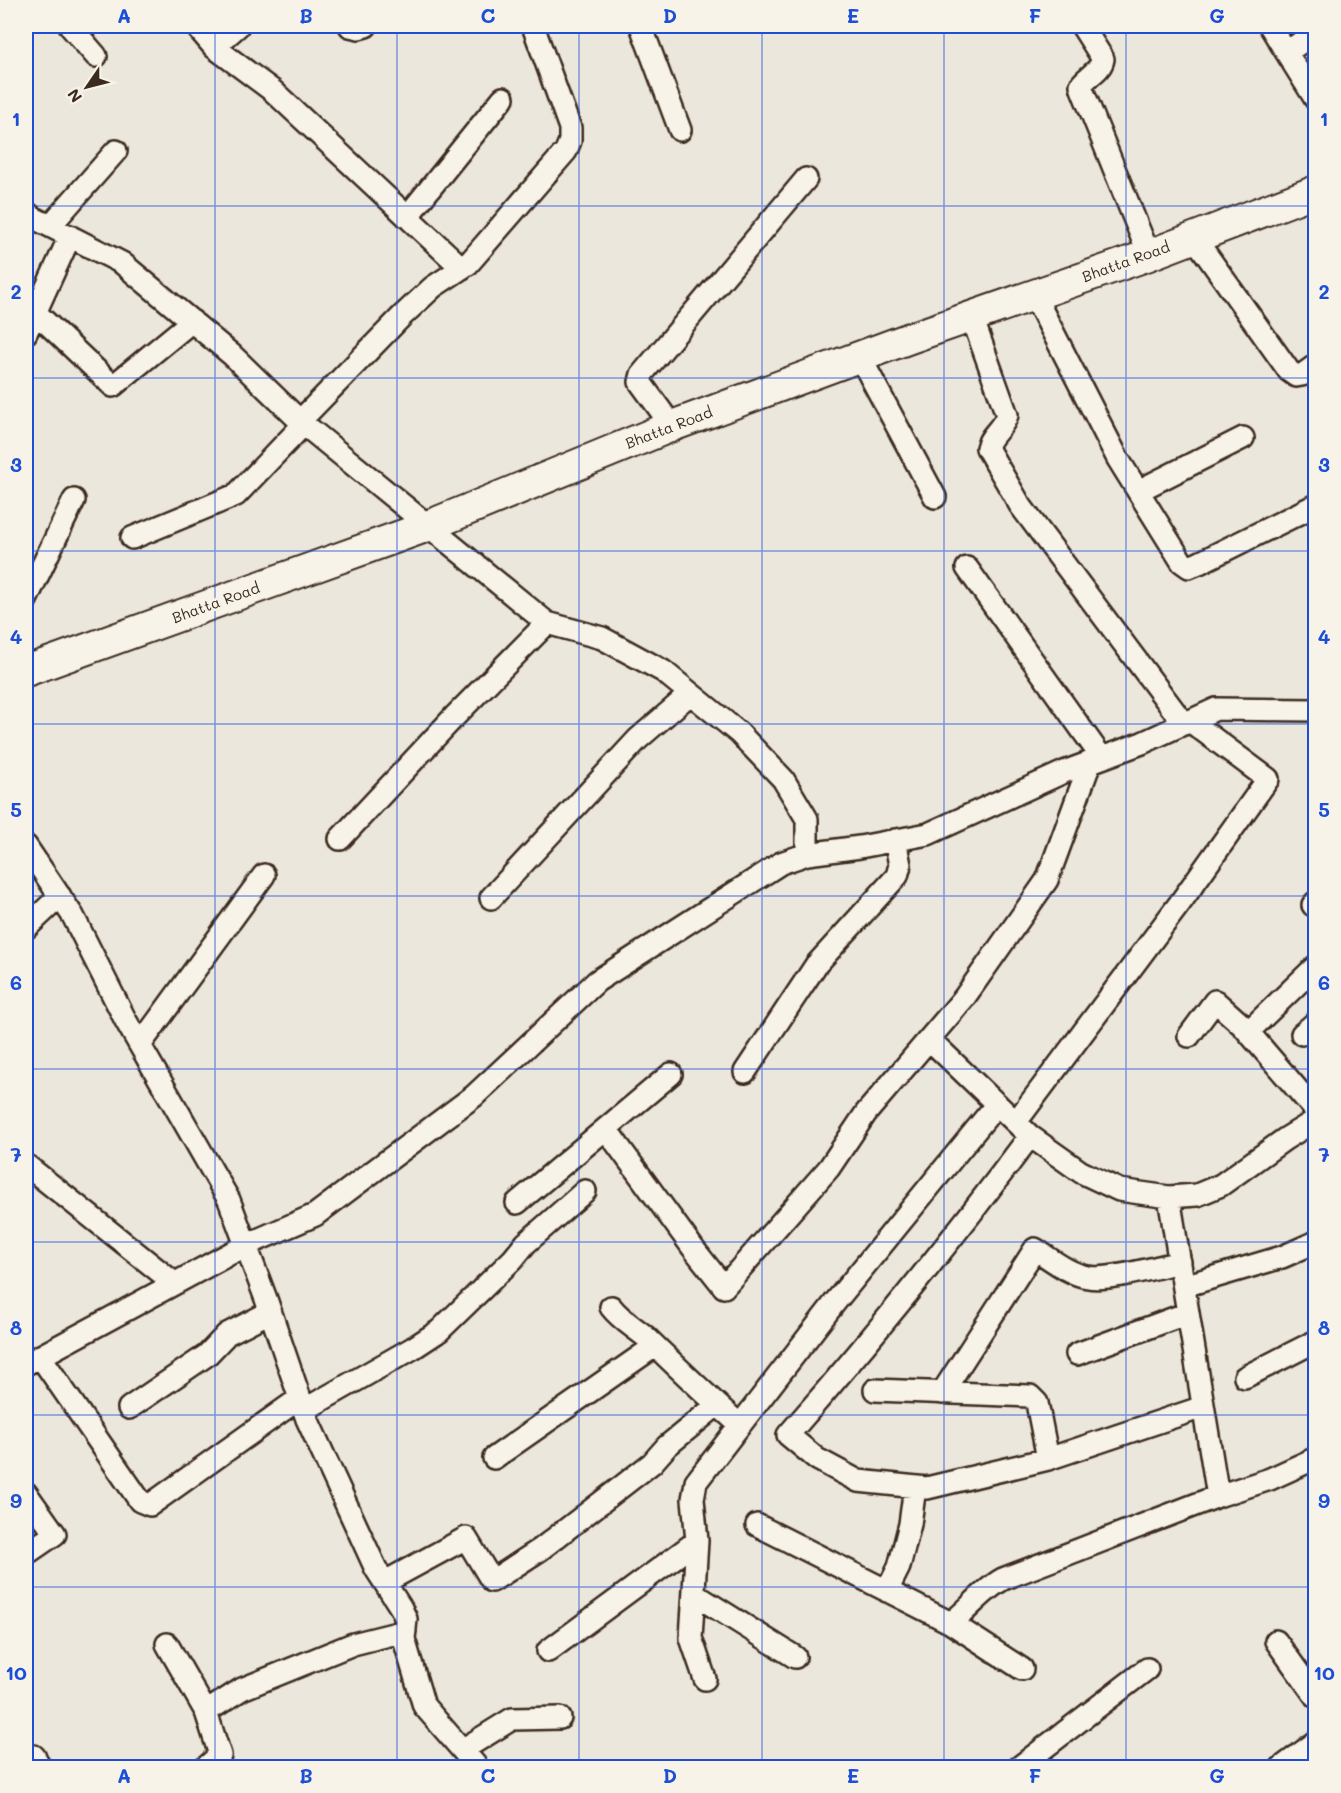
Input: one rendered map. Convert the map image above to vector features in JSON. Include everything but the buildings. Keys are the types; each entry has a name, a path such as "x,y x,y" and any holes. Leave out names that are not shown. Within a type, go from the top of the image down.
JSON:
{"main road":[{"name":"Bhatta Road","path":"26,671 428,526 672,426 1149,255 1316,191"}],"street":[{"path":"70,26 96,56"},
{"path":"196,26 214,47 273,92 462,268"},
{"path":"214,47 238,26"},
{"path":"351,26 359,28 366,26"},
{"path":"132,538 236,495 402,316 433,287 462,268 481,250 566,151 570,141 570,128 533,26"},
{"path":"640,26 680,129"},
{"path":"1082,26 1103,58 1100,66 1083,82 1082,89 1149,255"},
{"path":"1270,26 1316,100"},
{"path":"1287,52 1316,32"},
{"path":"407,217 503,98"},
{"path":"50,226 116,151"},
{"path":"672,426 640,382 642,374 806,179"},
{"path":"26,212 122,263 232,355 302,423 547,623 602,638 663,672 739,732 783,779 807,819 807,854"},
{"path":"26,333 70,236"},
{"path":"1194,237 1289,371 1296,376 1302,375 1316,365"},
{"path":"1034,295 1118,459 1182,562 1189,567 1199,563 1316,505"},
{"path":"35,312 113,386 192,321"},
{"path":"972,317 1006,415 1004,424 989,441 987,447 1020,505 1187,722 1268,779 1023,1129 949,1242 854,1360 788,1435 817,1459 858,1481 927,1488 1048,1459 1203,1407"},
{"path":"860,357 935,497"},
{"path":"1138,491 1243,438"},
{"path":"26,600 74,500"},
{"path":"967,568 1096,760"},
{"path":"340,838 547,623"},
{"path":"491,898 638,739 690,694"},
{"path":"585,1191 526,1244 439,1330 413,1348 302,1404 150,1505 140,1501 33,1360 246,1245 315,1215 474,1096 597,981 781,863 807,854 928,834 1064,772 1142,743 1216,708 1316,710"},
{"path":"606,1129 724,1287 829,1168 866,1113 964,998 1047,880 1096,760"},
{"path":"745,1072 816,965 897,876 900,865 895,840"},
{"path":"26,846 74,916 126,1021 229,1200 302,1404 376,1569 406,1619 404,1639 424,1706 478,1767"},
{"path":"140,1045 264,875"},
{"path":"26,928 60,896"},
{"path":"1316,902 1313,905 1316,907"},
{"path":"1248,1032 1316,966"},
{"path":"1189,1036 1215,1001 1248,1032 1316,1111"},
{"path":"929,1039 1023,1129 1081,1172 1119,1190 1169,1197 1197,1195 1221,1185 1285,1139 1316,1120"},
{"path":"517,1203 671,1074"},
{"path":"705,1679 691,1638 697,1541 693,1498 696,1482 836,1301 997,1104"},
{"path":"26,1165 174,1283"},
{"path":"1169,1197 1218,1496"},
{"path":"1184,1286 1282,1257 1316,1242"},
{"path":"942,1393 1035,1249 1065,1268 1088,1277 1103,1278 1180,1262"},
{"path":"611,1307 618,1316 638,1330 740,1425"},
{"path":"129,1408 207,1355 227,1334 270,1312"},
{"path":"1077,1354 1188,1313"},
{"path":"1245,1377 1316,1341"},
{"path":"494,1458 655,1346"},
{"path":"875,1390 1030,1396 1037,1403 1048,1459"},
{"path":"385,1582 466,1538 492,1581 541,1549 652,1463 667,1446 717,1404"},
{"path":"951,1623 992,1585 1003,1580 1218,1496 1270,1479 1316,1458"},
{"path":"887,1591 899,1567 910,1524 915,1487"},
{"path":"26,1493 55,1534 26,1554"},
{"path":"757,1525 951,1623 1022,1669"},
{"path":"548,1651 697,1541"},
{"path":"694,1594 795,1657"},
{"path":"206,1712 253,1684 353,1644 405,1631"},
{"path":"1276,1641 1316,1697"},
{"path":"167,1644 206,1712 220,1755 205,1767"},
{"path":"1018,1767 1147,1669"},
{"path":"462,1750 512,1719 560,1718"},
{"path":"1281,1767 1316,1742"},
{"path":"26,1762 34,1756 41,1767"}]}
